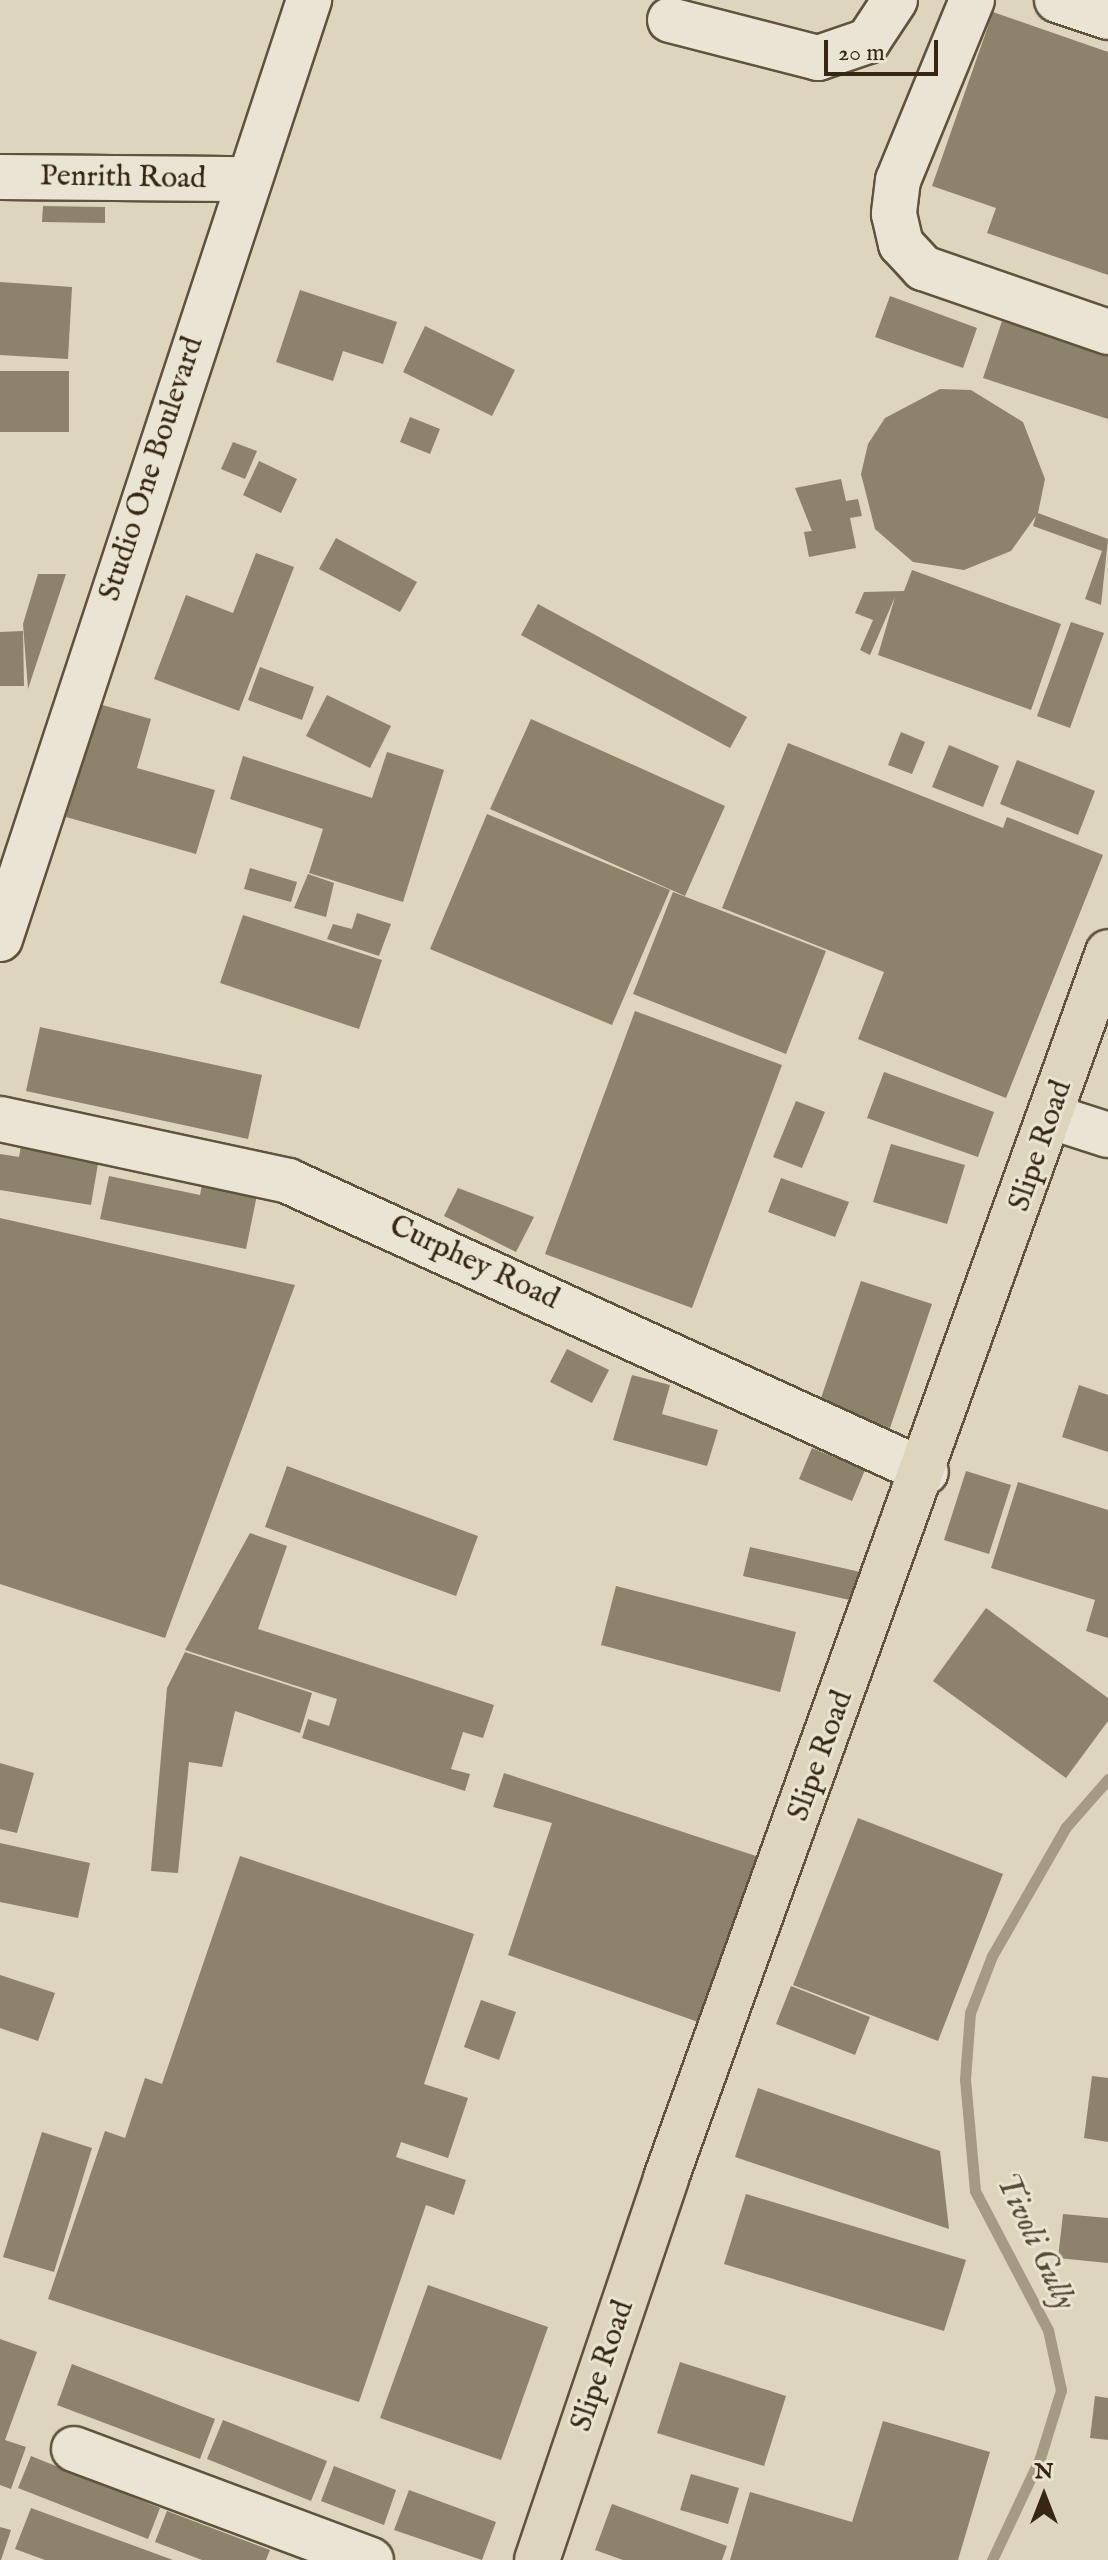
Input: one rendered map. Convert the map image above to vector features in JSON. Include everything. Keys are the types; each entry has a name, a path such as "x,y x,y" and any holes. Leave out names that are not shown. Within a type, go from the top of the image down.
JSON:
{"main road":[{"name":"Slipe Road","path":"537,2560 666,2178 926,1472 1108,952"}],"street":[{"name":"Studio One Boulevard","path":"3,920 246,179 309,0"},
{"path":"670,20 818,58 868,41 895,0"},
{"path":"972,0 898,180 894,214 901,244 923,268 1108,332"},
{"path":"1057,0 1108,17"},
{"name":"Penrith Road","path":"0,177 246,179"},
{"path":"1052,1117 1108,1135"},
{"name":"Curphey Road","path":"0,1119 300,1186 926,1472"},
{"path":"74,2449 371,2560"}],"building":[{"path":"993,12 1108,52 1108,275 987,233 996,208 932,186"},
{"path":"43,206 105,207 105,223 42,222"},
{"path":"0,282 72,287 68,359 0,355"},
{"path":"300,290 397,322 383,364 343,351 333,381 276,362"},
{"path":"890,296 977,328 963,368 875,337"},
{"path":"1002,321 1108,356 1108,419 983,378"},
{"path":"425,326 515,370 492,416 403,372"},
{"path":"0,371 69,371 69,432 0,432"},
{"path":"940,389 971,390 1023,422 1045,479 1038,513 1108,539 1101,605 1085,599 1102,551 1033,526 1036,516 1011,551 964,570 913,562 875,529 861,474 868,444 885,418"},
{"path":"410,417 440,429 430,454 400,442"},
{"path":"233,442 257,451 245,479 221,469"},
{"path":"259,461 297,479 281,513 243,495"},
{"path":"841,479 846,501 858,499 862,516 850,518 856,548 809,557 804,532 812,531 795,488"},
{"path":"336,538 417,582 400,612 319,569"},
{"path":"256,553 294,567 239,711 154,679 186,595 233,613"},
{"path":"912,570 1061,624 1031,710 878,655 895,597 870,655 860,650 873,620 855,613 864,592 904,591"},
{"path":"38,574 66,574 28,689 23,624"},
{"path":"538,604 747,717 730,748 521,635"},
{"path":"1071,622 1104,633 1070,728 1037,716"},
{"path":"23,631 24,686 0,686 0,632"},
{"path":"260,667 314,687 302,720 248,700"},
{"path":"327,695 391,726 370,768 306,736"},
{"path":"99,704 151,719 137,768 215,790 196,854 66,817"},
{"path":"531,719 725,806 685,896 490,809"},
{"path":"901,732 925,742 912,774 888,765"},
{"path":"788,743 1003,828 1007,817 1103,855 1006,1098 858,1039 884,972 722,908"},
{"path":"949,745 999,766 983,807 932,787"},
{"path":"387,752 444,770 403,902 309,873 323,829 230,799 243,756 372,798"},
{"path":"1017,760 1095,791 1078,835 1000,804"},
{"path":"487,814 670,890 612,1025 430,949"},
{"path":"250,868 297,882 291,902 244,889"},
{"path":"308,874 334,883 326,917 294,908"},
{"path":"673,892 826,951 786,1054 633,994"},
{"path":"357,913 391,924 379,956 327,939 333,924 352,929"},
{"path":"243,915 382,960 359,1029 220,983"},
{"path":"635,1011 782,1065 692,1308 545,1254"},
{"path":"40,1027 262,1075 248,1139 26,1091"},
{"path":"884,1072 994,1112 978,1157 867,1118"},
{"path":"796,1101 825,1112 802,1168 773,1157"},
{"path":"23,1134 101,1146 91,1205 0,1190 0,1154 19,1157"},
{"path":"891,1144 965,1165 947,1224 873,1202"},
{"path":"204,1174 259,1185 246,1249 100,1219 109,1176 200,1195"},
{"path":"781,1178 849,1202 835,1237 768,1212"},
{"path":"458,1188 534,1217 516,1252 444,1216"},
{"path":"0,1218 295,1285 165,1638 0,1584"},
{"path":"861,1281 932,1304 890,1428 819,1404"},
{"path":"567,1349 609,1370 592,1403 550,1382"},
{"path":"632,1375 670,1385 662,1414 718,1430 707,1466 613,1440"},
{"path":"1079,1385 1108,1395 1108,1452 1062,1437"},
{"path":"812,1448 865,1470 852,1501 799,1479"},
{"path":"287,1466 478,1536 456,1596 265,1527"},
{"path":"966,1471 1011,1485 989,1554 944,1540"},
{"path":"1018,1482 1108,1510 1108,1638 1086,1631 1095,1600 991,1568"},
{"path":"250,1533 287,1546 258,1629 494,1705 483,1738 463,1732 451,1769 470,1774 465,1791 302,1738 308,1719 329,1726 337,1699 185,1650"},
{"path":"750,1547 878,1576 863,1603 743,1576"},
{"path":"616,1586 796,1632 780,1692 601,1645"},
{"path":"986,1608 1108,1698 1108,1721 1066,1778 933,1681"},
{"path":"185,1652 312,1693 300,1733 235,1711 222,1767 189,1762 178,1873 151,1871 167,1688"},
{"path":"0,1763 34,1773 17,1833 0,1829"},
{"path":"504,1773 759,1857 701,2023 508,1955 552,1823 493,1807"},
{"path":"858,1818 1003,1874 938,2041 793,1985"},
{"path":"0,1843 90,1863 78,1918 0,1902"},
{"path":"240,1856 474,1934 424,2084 468,2098 448,2158 401,2142 396,2157 466,2180 454,2215 426,2205 359,2402 48,2299 105,2131 125,2138 145,2078 162,2084"},
{"path":"0,1975 55,1993 38,2041 0,2028"},
{"path":"791,1986 870,2017 855,2055 776,2024"},
{"path":"481,2000 516,2012 499,2060 464,2047"},
{"path":"1092,2076 1108,2078 1108,2142 1084,2138"},
{"path":"758,2088 940,2151 949,2229 735,2157"},
{"path":"42,2132 92,2148 54,2272 3,2257"},
{"path":"746,2194 966,2260 944,2331 724,2264"},
{"path":"1063,2214 1108,2218 1108,2263 1058,2258"},
{"path":"428,2285 548,2327 501,2460 380,2418"},
{"path":"0,2339 37,2352 5,2440 26,2447 11,2489 0,2485"},
{"path":"680,2362 786,2396 764,2466 657,2433"},
{"path":"72,2364 215,2419 200,2459 57,2405"},
{"path":"1095,2396 1108,2398 1108,2440 1090,2438"},
{"path":"223,2420 327,2461 311,2501 207,2459"},
{"path":"883,2421 990,2452 958,2560 730,2560 750,2492 852,2522"},
{"path":"31,2456 160,2508 148,2539 18,2488"},
{"path":"334,2466 396,2490 384,2525 321,2501"},
{"path":"691,2474 739,2488 728,2524 680,2510"},
{"path":"409,2490 496,2522 482,2560 394,2530"},
{"path":"612,2504 727,2546 722,2560 623,2560 595,2550"},
{"path":"31,2508 173,2560 45,2560 15,2549"},
{"path":"167,2511 270,2550 266,2560 202,2560 155,2542"},
{"path":"0,2527 11,2530 1,2560 0,2560"}],"waterway":[{"name":"Tivoli Gully","path":"992,2560 1040,2458 1061,2390 1048,2330 975,2191 965,2079 970,2013 992,1956 1066,1827 1108,1779"}]}
